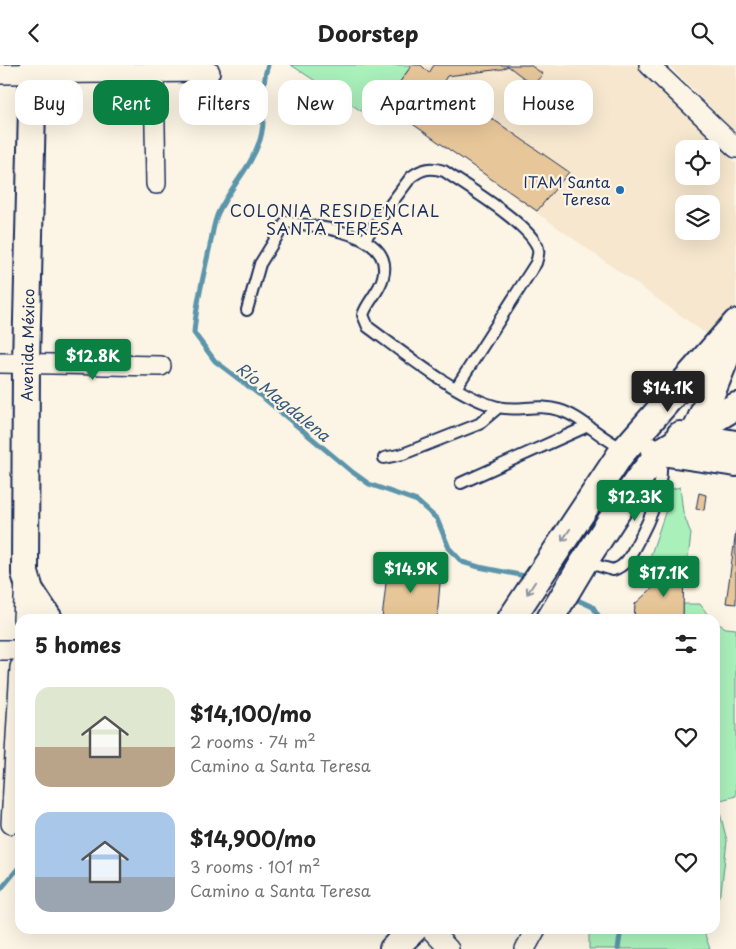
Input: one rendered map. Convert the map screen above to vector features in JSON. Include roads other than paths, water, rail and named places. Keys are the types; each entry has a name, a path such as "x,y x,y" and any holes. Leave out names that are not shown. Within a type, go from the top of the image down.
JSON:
{"street":[{"path":"650,65 736,148"},
{"path":"0,74 33,70 154,73 210,72"},
{"name":"Avenida México","path":"33,70 26,363 25,573 30,590 46,614"},
{"path":"154,73 156,185"},
{"path":"514,614 626,449 736,323"},
{"path":"691,440 736,332"},
{"path":"0,363 161,366"},
{"path":"626,449 660,452 691,440 736,406"},
{"path":"642,430 691,440 731,445"},
{"path":"553,614 581,566 637,481 660,452"},
{"path":"23,614 25,573"},
{"path":"0,650 15,650"},
{"path":"11,825 15,755"},
{"path":"393,949 409,934"},
{"path":"435,934 450,949"},
{"path":"525,949 533,934"}],"lane":[{"path":"364,240 411,177 419,171 431,167 444,171 522,226 536,244 539,253 536,263 456,388"},
{"path":"247,310 260,264 286,222 340,230 364,240 376,250 382,258 385,268 383,279 363,315 368,327 456,388 499,407 514,409 541,405 561,410 588,426 614,445 626,449"},
{"path":"384,458 403,454 479,424 499,407"},
{"path":"461,483 588,426"},
{"path":"581,566 613,570 626,562 652,512 662,473 660,452"}],"waterway":[{"name":"Río Magdalena","path":"268,65 264,83 263,122 260,140 251,160 216,217 196,312 194,333 215,361 265,399 351,471 369,484 417,501 437,519 449,548 462,562 530,577"},
{"name":"Río Magdalena","path":"571,597 593,607 597,614"},
{"path":"0,890 15,872"},
{"name":"Río Magdalena","path":"618,949 620,934"}],"place":[{"name":"ITAM Santa Teresa","path":"620,190"}],"district":[{"name":"COLONIA RESIDENCIAL SANTA TERESA","path":"335,219"}]}
